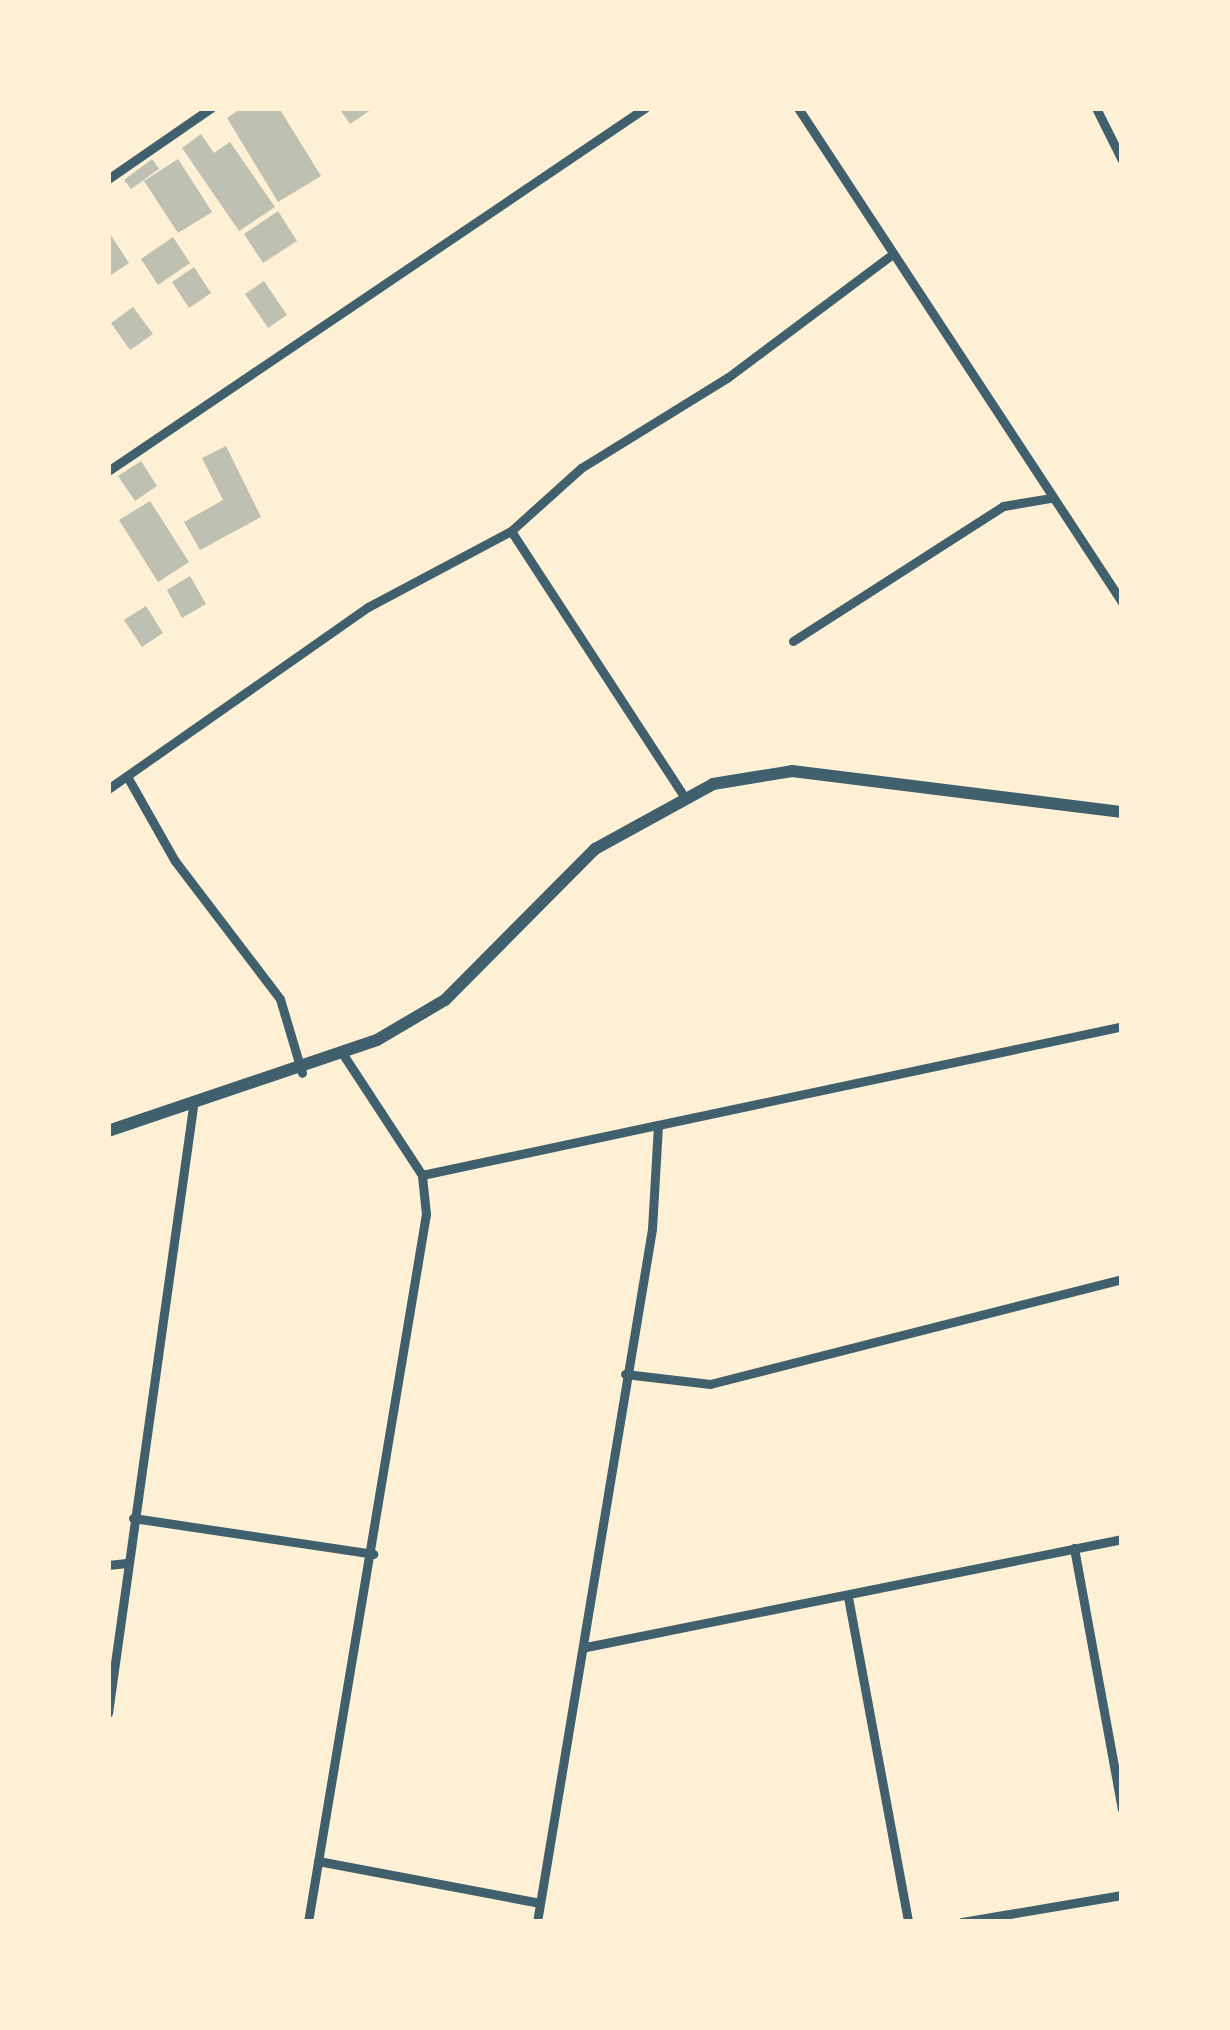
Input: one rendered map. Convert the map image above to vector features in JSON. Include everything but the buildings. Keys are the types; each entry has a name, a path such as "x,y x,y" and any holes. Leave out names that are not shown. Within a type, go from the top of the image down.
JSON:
{"street":[{"path":"108,179 211,108"},
{"path":"108,471 645,108"},
{"path":"798,108 889,257 1122,602"},
{"path":"1096,108 1122,160"},
{"path":"108,789 368,607 511,531 580,468 727,378 889,257"},
{"path":"793,640 1004,506 1051,498"},
{"path":"511,531 683,795"},
{"path":"108,1131 302,1073 344,1056 445,1000 595,849 683,795 792,771 1122,812"},
{"path":"128,778 175,861 280,1000 302,1073"},
{"path":"422,1175 1122,1026"},
{"path":"308,1922 373,1554 425,1214 422,1175 344,1056"},
{"path":"108,1713 133,1518 181,1252 193,1107"},
{"path":"537,1922 536,1902 586,1647 658,1125"},
{"path":"625,1374 710,1384 1122,1279"},
{"path":"133,1518 373,1554"},
{"path":"586,1647 1122,1539"},
{"path":"1074,1548 1122,1809"},
{"path":"108,1565 127,1563"},
{"path":"848,1597 908,1922"},
{"path":"318,1862 536,1902"},
{"path":"962,1922 1122,1895"}]}
